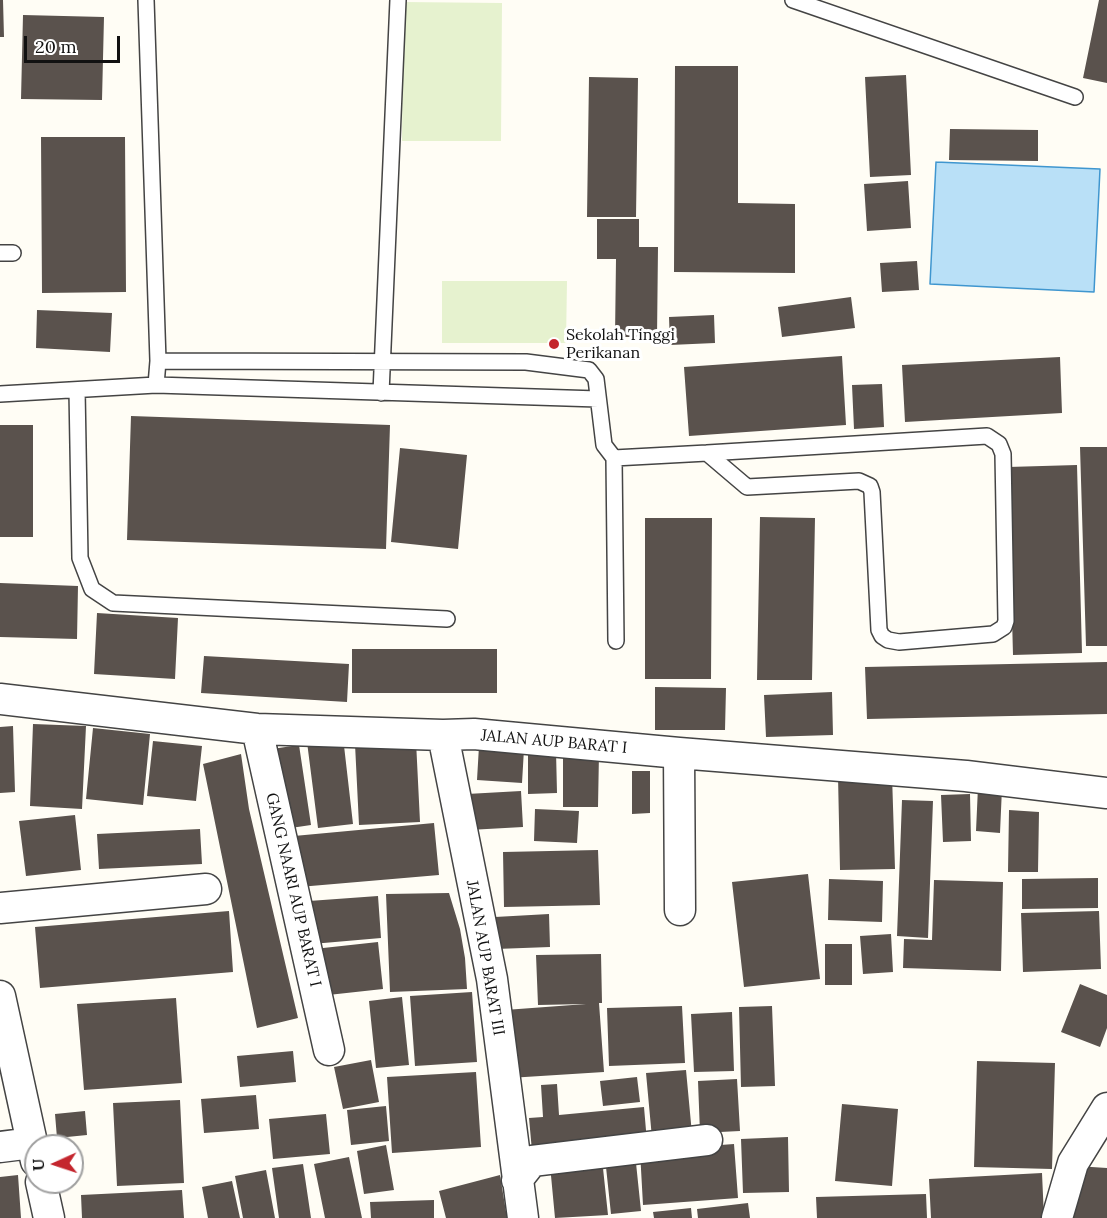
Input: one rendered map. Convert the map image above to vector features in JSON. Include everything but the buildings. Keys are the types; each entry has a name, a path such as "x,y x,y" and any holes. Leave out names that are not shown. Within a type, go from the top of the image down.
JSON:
{"street":[{"name":"JALAN AUP BARAT I","path":"0,699 257,729 474,734 966,776 1107,793"},
{"name":"GANG NAARI AUP BARAT I","path":"257,729 329,1050"},
{"name":"JALAN AUP BARAT III","path":"442,735 492,979 523,1218"},
{"path":"679,753 680,910"},
{"path":"0,908 206,889"},
{"path":"0,996 30,1134"},
{"path":"1057,1218 1073,1163 1107,1108"},
{"path":"517,1180 532,1161 707,1140"},
{"path":"0,1147 24,1151"},
{"path":"44,1194 50,1218"}],"lane":[{"path":"146,0 158,361 156,385"},
{"path":"381,393 398,0"},
{"path":"794,0 1075,97"},
{"path":"158,361 526,362 589,370 596,379 604,445 614,458 616,641"},
{"path":"0,394 156,385 598,399"},
{"path":"76,390 80,558 92,589 113,603 447,619"},
{"path":"614,458 987,436 994,439 1003,454 1006,621 1004,627 993,634 899,642 888,640 879,630 870,486 859,481 747,487 706,453"}],"green space":[{"path":"403,2 502,3 501,141 402,141"},
{"path":"442,281 567,281 566,343 442,343"}],"water":[{"path":"936,162 1100,169 1094,292 930,284"}],"place":[{"name":"Sekolah Tinggi Perikanan","path":"554,344"}]}
